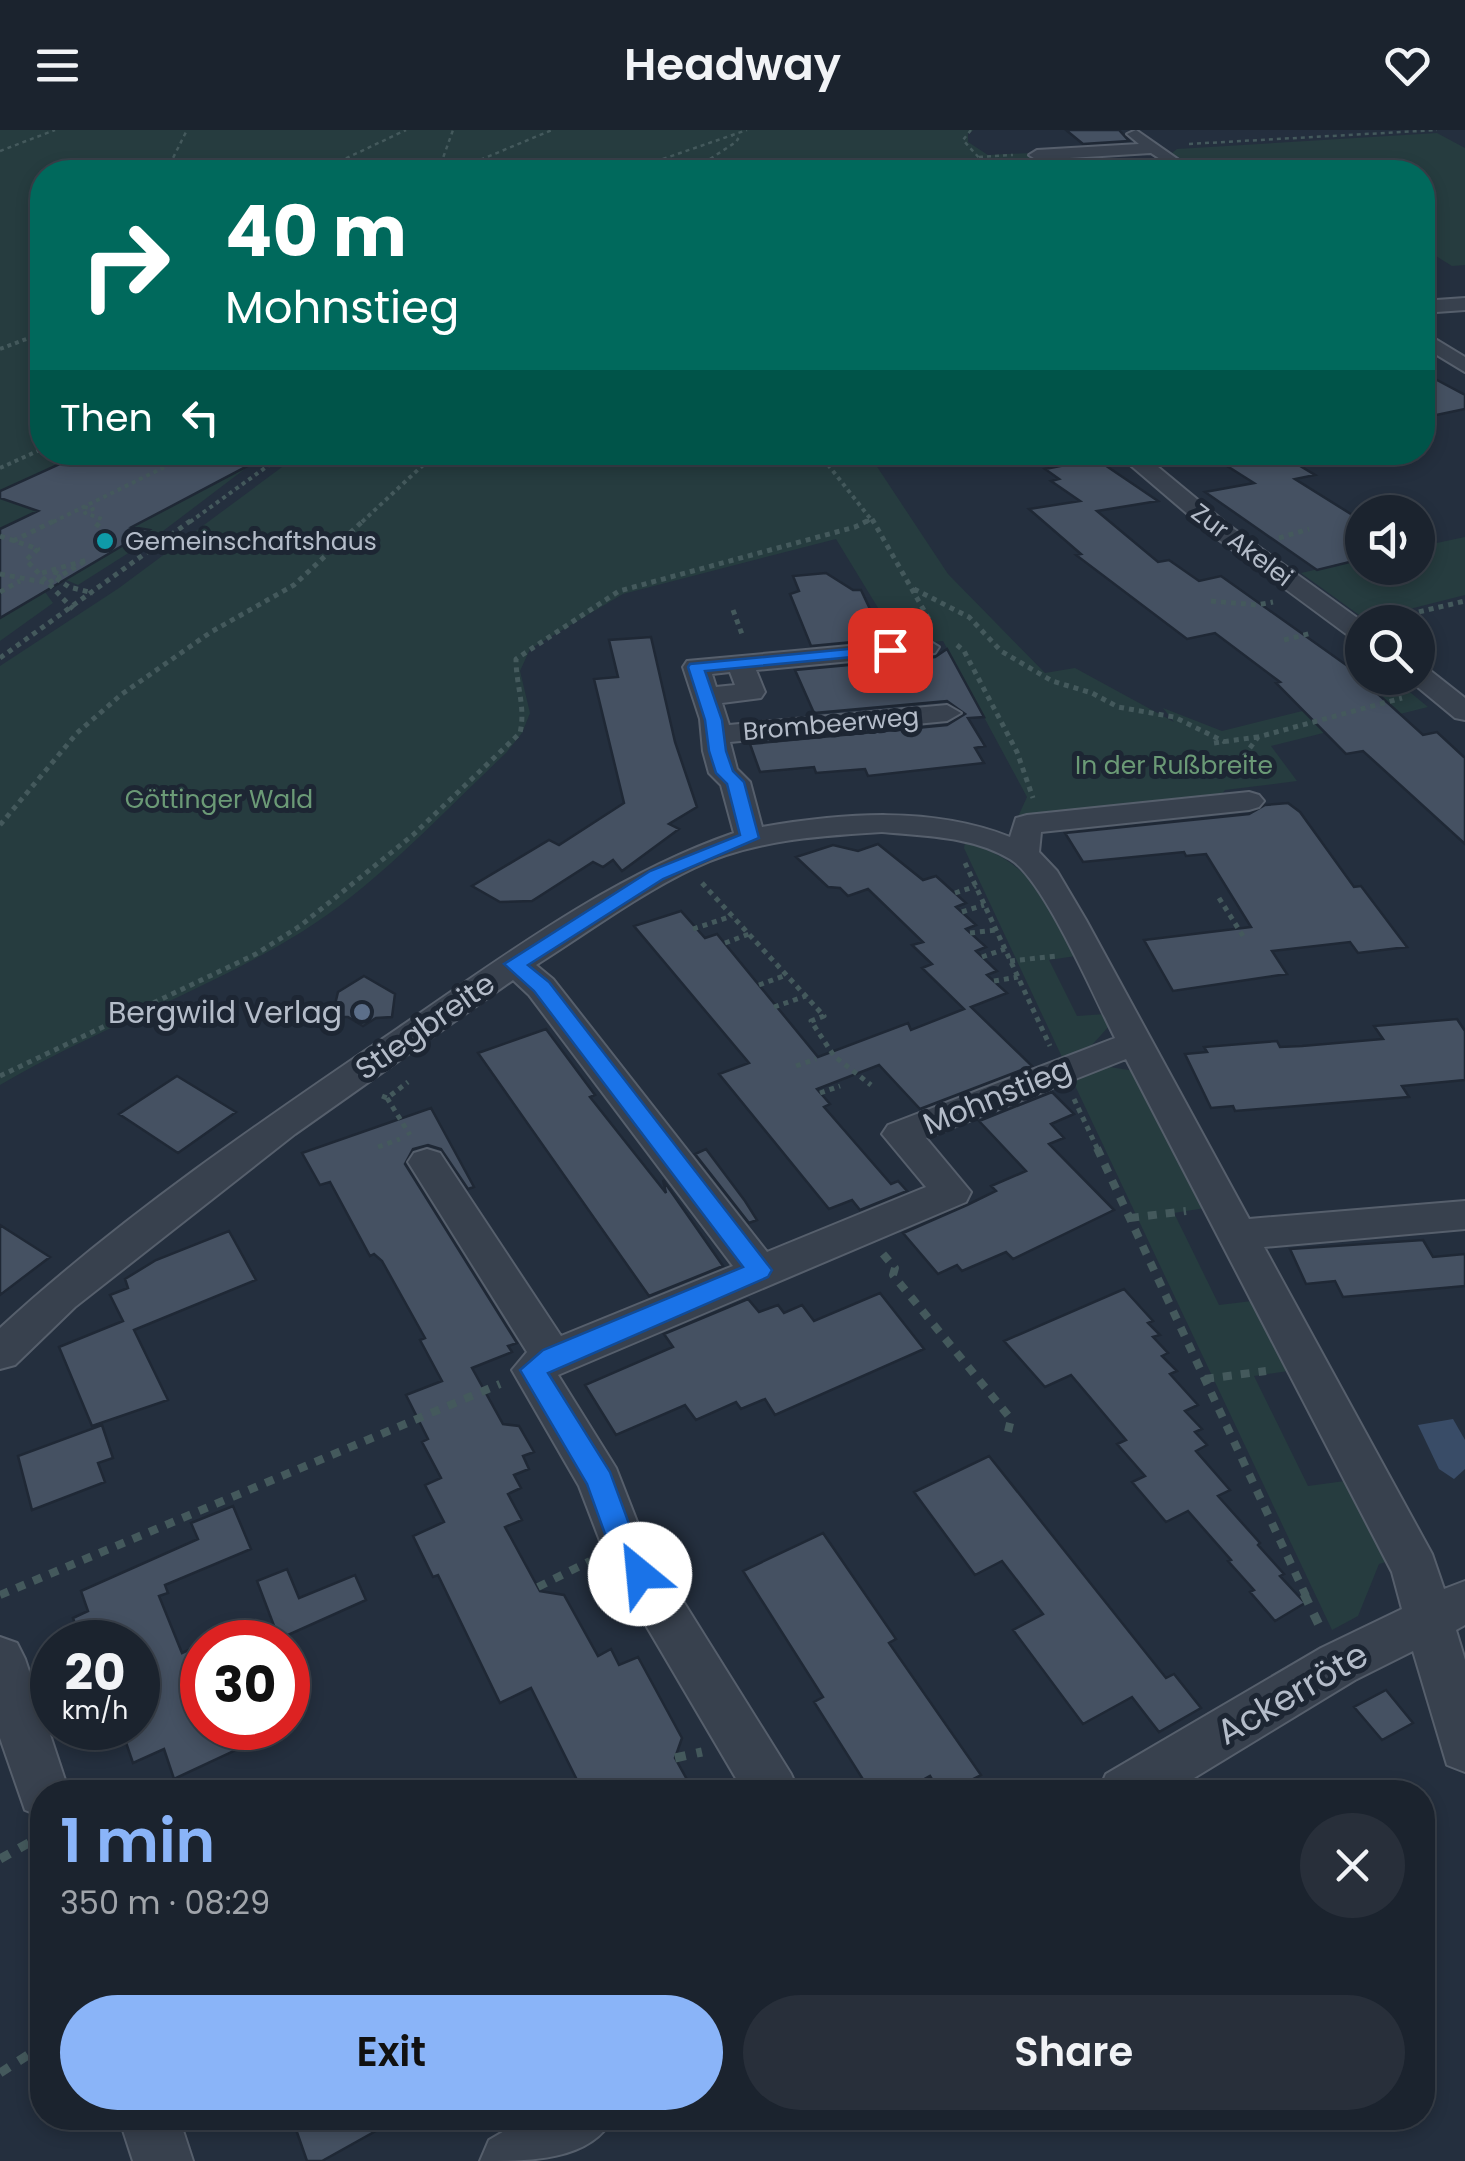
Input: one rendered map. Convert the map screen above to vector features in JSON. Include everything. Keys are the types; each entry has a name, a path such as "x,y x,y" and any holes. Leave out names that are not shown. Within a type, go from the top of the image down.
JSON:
{"street":[{"path":"1128,130 1172,160"},
{"path":"1043,160 1037,155 1154,148"},
{"path":"1435,307 1465,304"},
{"path":"1435,346 1465,366"},
{"name":"Zur Akelei","path":"1142,465 1206,519 1345,621"},
{"name":"Brombeerweg","path":"750,838 735,782 724,773 696,667 926,647"},
{"path":"1435,688 1465,712"},
{"name":"Brombeerweg","path":"715,734 946,713"},
{"path":"1248,801 1027,824 1023,853 1046,878 1088,953 1415,1569 1446,1610 1465,1748"},
{"name":"Stiegbreite","path":"0,1353 60,1296 204,1182 514,964 682,862 750,838 846,824 950,830 978,835 1023,853"},
{"path":"514,964 542,987 760,1270"},
{"name":"Mohnstieg","path":"542,1364 952,1192 901,1134 1060,1069 1136,1044"},
{"path":"428,1162 542,1364 600,1480 623,1545 765,1780"},
{"path":"1230,1220 1465,1216"},
{"name":"Ackerröte","path":"1144,1780 1338,1664 1446,1610"},
{"path":"0,1660 39,1780"},
{"path":"153,2130 163,2161"},
{"path":"510,2161 563,2130"}],"path":[{"path":"0,151 55,130"},
{"path":"172,160 186,130"},
{"path":"342,160 406,130"},
{"path":"442,160 453,130"},
{"path":"480,160 552,130"},
{"path":"659,160 747,130"},
{"path":"971,130 963,140 981,160"},
{"path":"1154,148 1437,130"},
{"path":"708,160 736,142 738,138 732,134"},
{"path":"0,349 30,338"},
{"path":"0,468 30,454"},
{"path":"12,540 168,465"},
{"path":"0,658 269,465"},
{"path":"0,825 77,733 122,694 211,632 294,585 423,465"},
{"path":"83,506 93,509 84,513 102,519 96,526"},
{"path":"0,1076 89,1030 223,971 300,926 413,835 499,756 520,732 525,712 516,684 516,659 592,606 645,582 855,527 871,519"},
{"path":"0,536 38,549 26,560 73,609"},
{"path":"0,574 48,583 88,560 80,559 40,573"},
{"path":"51,571 69,587 94,593"},
{"path":"0,592 15,582 31,580"},
{"path":"912,588 969,617 1001,651 1052,681 1092,693 1118,707 1174,717 1225,742"},
{"path":"1211,601 1257,605 1308,594"},
{"path":"1435,608 1465,601"},
{"path":"1214,744 1258,737 1388,695"},
{"path":"1248,801 1236,782 1238,764 1258,737"},
{"path":"950,830 1338,1664"},
{"path":"682,862 824,1016 811,1021 834,1056 870,1086"},
{"path":"955,893 976,886"},
{"path":"1218,898 1243,936"},
{"path":"962,912 984,905"},
{"path":"693,929 732,916"},
{"path":"970,932 996,930"},
{"path":"724,942 749,934"},
{"path":"982,957 1005,948"},
{"path":"1010,961 1088,953"},
{"path":"758,984 786,975"},
{"path":"994,981 1018,977"},
{"path":"774,1007 806,996"},
{"path":"796,1066 816,1058"},
{"path":"820,1094 840,1086"},
{"path":"386,1098 393,1109"},
{"path":"1130,1218 1230,1220"},
{"path":"862,1229 895,1268 893,1274 1011,1419 1007,1436"},
{"path":"0,1595 542,1364"},
{"path":"1205,1379 1306,1365"},
{"path":"538,1587 623,1545"},
{"path":"0,1859 30,1842"},
{"path":"0,2072 30,2053"}],"green space":[{"path":"0,130 974,130 968,133 968,142 988,155 1030,153 1039,160 30,160 30,465 250,465 163,531 78,585 52,574 35,578 53,603 0,641"},
{"path":"1437,133 1465,148 1465,265 1452,266 1435,255 1435,160 1183,160 1172,153 1177,149"},
{"name":"Göttinger Wald","path":"285,465 876,465 948,574 1045,673 1075,668 1174,722 1163,708 1222,731 1367,695 1413,695 1428,707 1271,746 1297,781 1225,790 1221,795 1017,819 1027,797 943,641 900,644 836,539 623,594 530,649 520,671 530,713 522,733 506,753 355,894 264,954 0,1085 0,666 119,588"},
{"path":"1465,537 1465,595 1425,605 1345,605 1301,573 1345,563 1345,585 1435,585 1435,543"},
{"path":"965,843 1006,860 1021,871 1045,900 1076,956 1049,960 1077,1016 1105,1014 1111,1024 1091,1046 1062,1057"},
{"path":"1097,1065 1135,1071 1205,1208 1174,1213 1219,1305 1252,1301 1288,1371 1254,1376 1308,1486 1345,1481 1386,1562 1379,1564 1358,1616 1332,1630 1071,1077"}],"water":[{"path":"1453,1419 1465,1440 1465,1469 1454,1479 1439,1469 1418,1425"}],"building":[{"path":"1066,130 1119,130 1129,141 1083,144"},
{"path":"1435,379 1465,395 1465,409 1435,415"},
{"path":"57,465 249,465 132,527 149,530 0,618 0,529 38,511 0,498 0,491"},
{"path":"1105,465 1158,501 1097,511 1158,562 1169,560 1199,581 1221,576 1345,664 1345,695 1379,695 1423,735 1437,732 1465,758 1465,844 1363,751 1346,754 1276,683 1280,682 1215,633 1187,639 1076,555 1081,554 1029,509 1080,501 1051,481 1059,479 1045,469"},
{"path":"1226,465 1298,465 1315,475 1295,479 1345,510 1345,563 1317,570 1205,492 1254,483"},
{"path":"826,573 853,590 861,590 884,639 811,646 790,594 799,591 793,576"},
{"path":"651,637 675,742 697,807 669,824 679,829 622,871 613,860 603,867 593,862 532,901 500,902 472,886 549,840 559,845 624,803 594,679 618,677 609,640"},
{"path":"947,649 984,717 968,718 985,746 975,748 984,763 868,776 865,769 816,773 814,767 760,772 750,744 947,725 965,714 947,701 814,713 795,670 935,657"},
{"path":"1288,803 1300,812 1354,887 1361,886 1407,947 1358,953 1350,942 1272,951 1287,974 1173,991 1144,940 1251,927 1206,854 1186,856 1184,852 1083,862 1065,833 1249,814 1265,805"},
{"path":"878,844 923,880 936,876 966,903 956,907 976,925 966,929 986,947 976,951 997,971 987,975 1007,993 971,1007 1032,1066 920,1109 879,1065 817,1089 830,1104 824,1107 891,1184 898,1181 907,1191 860,1210 852,1200 829,1209 719,1074 749,1063 634,926 681,911 705,938 717,934 818,1057 908,1023 911,1030 964,1009 922,968 932,964 912,945 923,942 868,889 848,896 840,888 828,887 796,857 833,845 858,851"},
{"path":"364,976 395,994 392,1017 376,1018 363,1026 348,1017 332,1017 338,992"},
{"path":"1457,1019 1465,1031 1465,1080 1402,1086 1409,1097 1235,1111 1233,1106 1211,1108 1185,1054 1207,1052 1204,1047 1277,1041 1280,1047 1383,1039 1374,1026"},
{"path":"546,1029 595,1095 590,1097 666,1193 663,1180 723,1266 649,1296 478,1053"},
{"path":"177,1076 236,1112 178,1153 119,1114"},
{"path":"1052,1092 1074,1114 1051,1124 1064,1138 1049,1144 1114,1210 1013,1259 1006,1252 962,1271 957,1265 938,1274 903,1233 996,1191 991,1186 1026,1171 979,1121"},
{"path":"431,1108 474,1187 468,1189 441,1149 428,1145 413,1149 405,1164 517,1343 508,1346 512,1352 472,1368 503,1424 519,1426 534,1452 523,1456 529,1469 514,1475 521,1488 508,1494 522,1520 505,1527 540,1591 564,1595 598,1656 611,1649 619,1665 638,1657 682,1738 675,1758 687,1780 577,1780 531,1688 500,1703 438,1575 433,1577 413,1536 444,1522 425,1485 441,1478 422,1442 428,1439 406,1395 442,1381 420,1340 425,1338 382,1261 374,1254 370,1256 330,1182 320,1185 302,1153"},
{"path":"706,1149 757,1220 749,1223 695,1154"},
{"path":"0,1225 50,1257 0,1295"},
{"path":"229,1231 256,1280 134,1330 168,1400 92,1426 59,1347 123,1321 110,1295 128,1288 125,1279 156,1260"},
{"path":"1423,1240 1433,1257 1465,1254 1465,1286 1343,1297 1335,1281 1306,1284 1290,1249"},
{"path":"1124,1289 1153,1321 1148,1323 1160,1335 1153,1337 1168,1353 1162,1356 1177,1371 1170,1374 1198,1405 1185,1411 1202,1429 1195,1432 1207,1445 1196,1451 1230,1490 1218,1496 1305,1603 1275,1621 1250,1592 1254,1590 1228,1561 1231,1560 1188,1511 1166,1522 1132,1482 1145,1476 1117,1444 1126,1440 1071,1375 1045,1387 1004,1341"},
{"path":"880,1293 924,1349 775,1415 765,1399 741,1409 736,1402 696,1420 685,1405 616,1435 585,1385 673,1347 664,1334 748,1299 759,1312 778,1305 784,1313 802,1305 814,1321"},
{"path":"102,1425 113,1458 98,1463 105,1482 32,1510 18,1456"},
{"path":"989,1456 1166,1678 1174,1674 1201,1708 1159,1732 1132,1697 1083,1724 1013,1630 1043,1614 1002,1561 975,1575 914,1492"},
{"path":"233,1506 251,1549 165,1585 168,1593 159,1596 180,1648 180,1750 236,1750 174,1779 164,1749 133,1763 129,1750 160,1750 160,1620 73,1618 88,1611 81,1591 198,1539 191,1523"},
{"path":"823,1533 896,1639 889,1643 981,1775 971,1780 932,1780 930,1776 923,1780 863,1780 814,1702 823,1697 743,1571"},
{"path":"287,1569 299,1598 355,1575 366,1600 310,1625 310,1620 272,1620 257,1581"},
{"path":"1386,1690 1413,1723 1382,1740 1354,1707"},
{"path":"296,2130 378,2130 322,2161 307,2161"}],"place":[{"name":"Gemeinschaftshaus","path":"105,541"},
{"name":"Bergwild Verlag","path":"362,1012"}],"route":[{"path":"640,1574 623,1545 600,1480 533,1370 552,1357 760,1270 542,987 514,964 656,875 750,838 735,782 724,773 717,751 714,720 696,667 890,650"}],"park label":[{"name":"In der Rußbreite","path":"1174,765"}]}
